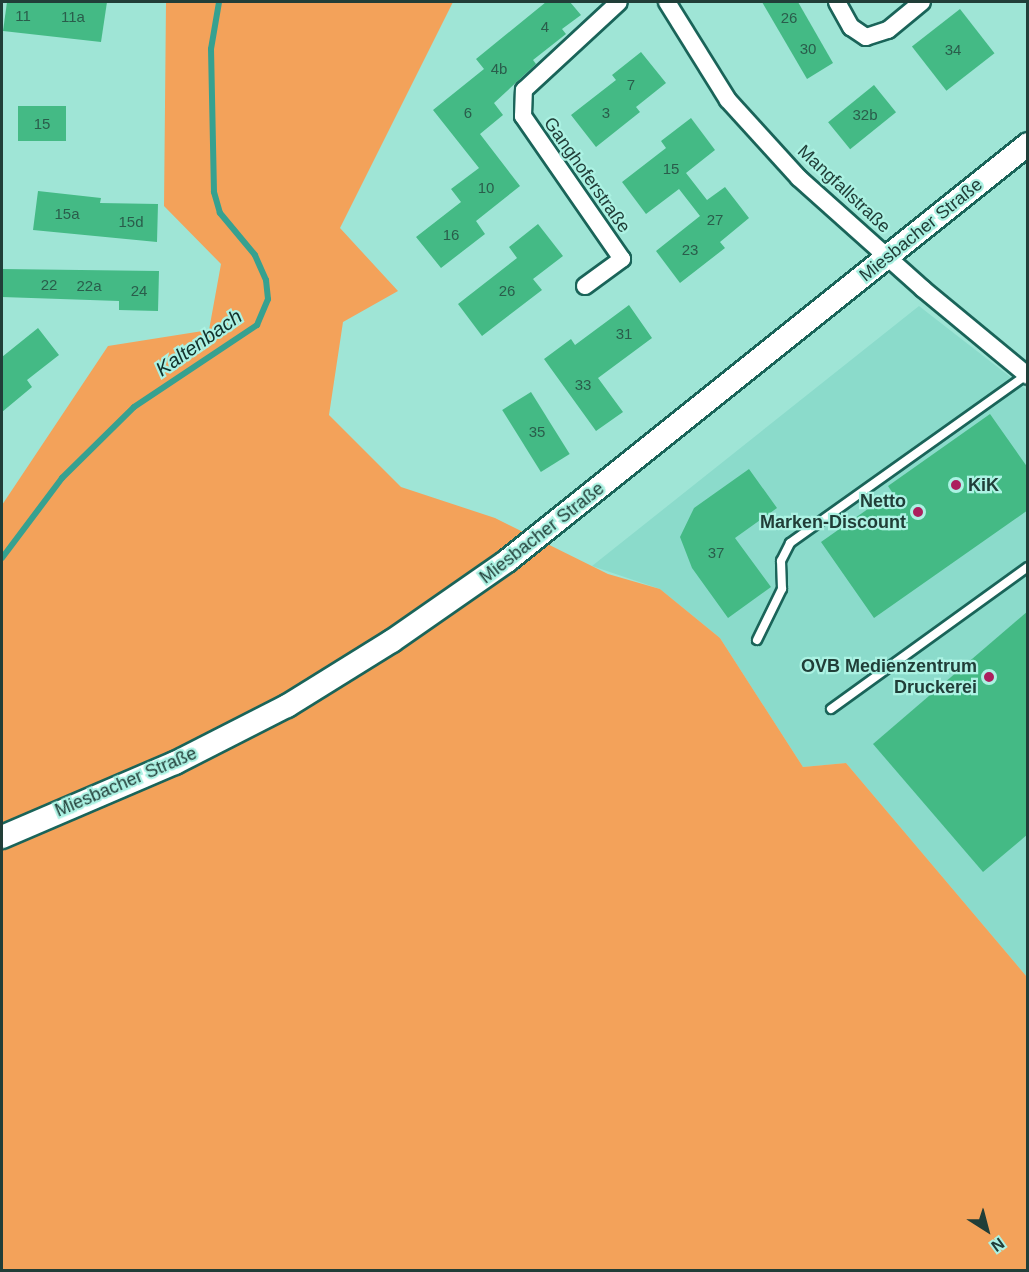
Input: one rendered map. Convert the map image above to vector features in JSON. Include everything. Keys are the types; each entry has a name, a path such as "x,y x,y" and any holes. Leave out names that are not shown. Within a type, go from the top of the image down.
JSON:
{"main road":[{"name":"Miesbacher Straße","path":"2,837 185,758 287,706 392,641 500,567 1028,144"}],"street":[{"name":"Ganghoferstraße","path":"585,286 621,259 523,116 524,90 619,2"},
{"name":"Mangfallstraße","path":"667,2 728,100 799,178 1027,375"},
{"path":"837,2 851,27 866,37 888,30 922,2"}],"lane":[{"path":"757,640 782,589 781,561 790,543 1027,375"},
{"path":"831,709 1028,567"}],"shaded area":[{"path":"166,2 453,2 340,228 398,291 343,322 329,415 401,487 495,518 608,574 660,589 720,638 803,767 846,763 1027,977 1027,1270 2,1270 2,505 108,346 209,330 221,264 164,206"},
{"path":"919,306 1027,390 1027,977 846,763 803,767 720,638 660,589 592,566"}],"building":[{"path":"7,2 107,2 101,42 3,31"},
{"path":"546,2 570,2 581,15 562,29 566,34 533,60 536,64 494,103 503,115 480,134 520,186 476,221 485,234 441,268 416,237 461,202 451,189 479,168 433,110 484,69 476,59"},
{"path":"762,2 798,2 833,63 807,79"},
{"path":"960,9 994,53 946,91 912,47"},
{"path":"641,52 666,83 636,107 640,112 596,147 571,115 616,80 612,75"},
{"path":"874,85 896,112 850,149 828,122"},
{"path":"18,106 66,106 66,141 18,141"},
{"path":"691,118 715,150 686,173 707,200 725,187 749,218 720,242 725,248 680,283 656,251 700,216 679,189 646,214 622,182 666,148 661,141"},
{"path":"38,191 101,198 100,203 158,204 157,242 33,230"},
{"path":"538,224 563,256 533,279 542,290 482,336 458,304 517,258 509,247"},
{"path":"2,269 159,271 158,311 119,310 119,301 2,297"},
{"path":"629,305 652,338 598,378 623,412 596,431 544,359 571,339 575,345"},
{"path":"38,328 59,355 27,380 32,387 2,412 2,357"},
{"path":"531,392 570,454 541,472 502,410"},
{"path":"990,414 1028,468 1028,510 874,618 821,542 892,492 888,486"},
{"path":"749,469 777,508 735,538 771,587 728,618 692,568 680,537 694,508"},
{"name":"OVB Medienzentrum Druckerei","path":"1028,611 1028,834 983,872 873,744"}],"waterway":[{"name":"Kaltenbach","path":"2,558 62,478 134,407 257,325 268,299 266,280 255,255 220,213 214,192 211,49 219,2"}],"place":[{"name":"KiK","path":"956,485"},
{"name":"Netto Marken-Discount","path":"918,512"},
{"name":"OVB Medienzentrum Druckerei","path":"989,677"}]}
